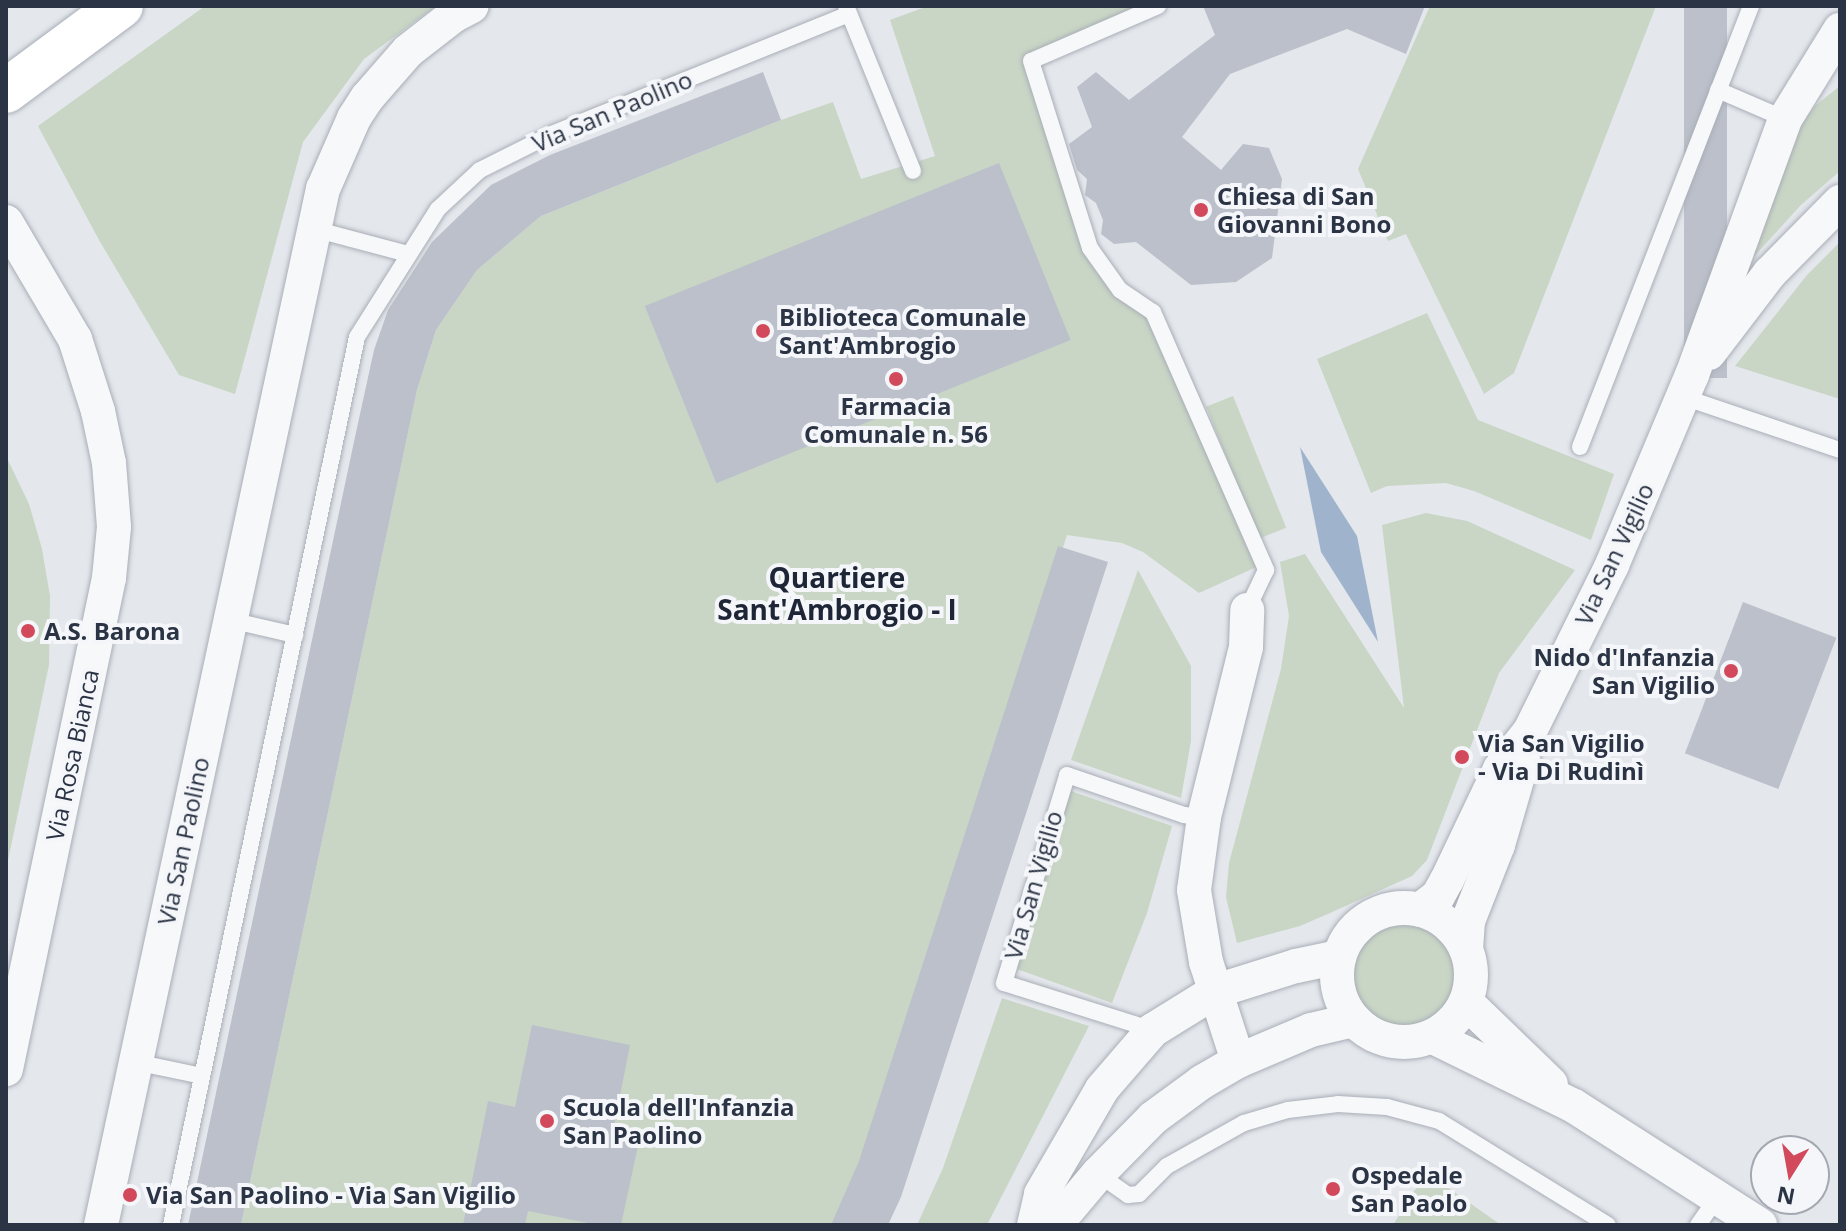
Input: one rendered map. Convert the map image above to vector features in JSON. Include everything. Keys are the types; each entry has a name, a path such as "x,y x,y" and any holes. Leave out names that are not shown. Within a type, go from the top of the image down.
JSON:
{"highway":[{"path":"6,91 121,6"}],"street":[{"name":"Via San Paolino","path":"101,1225 314,229 331,166 367,98 408,51 472,6"},
{"name":"Via San Vigilio","path":"1466,949 1468,921 1498,845 1530,731 1612,565 1688,386 1785,119 1840,30"},
{"name":"Via San Vigilio","path":"1688,386 1770,273 1840,202"},
{"name":"Via Rosa Bianca","path":"6,222 75,339 103,437 114,527 109,578 6,1069"},
{"path":"1238,1061 1196,915 1194,890 1204,817 1246,647 1247,610"},
{"name":"Via San Vigilio","path":"1420,910 1438,896 1500,769 1530,731"},
{"path":"1400,908 1420,910 1446,923 1466,949 1471,974 1466,1002 1455,1020 1433,1037 1395,1042 1371,1033 1354,1020 1338,987 1339,957 1350,936 1368,919 1400,908"},
{"path":"1034,1225 1041,1194 1102,1089 1153,1030 1216,991 1296,966 1339,957"},
{"path":"1466,1002 1574,1106 1708,1211 1760,1225"},
{"path":"1055,1225 1098,1174 1153,1118 1238,1061 1311,1030 1354,1020"},
{"path":"1433,1037 1574,1106"}],"lane":[{"path":"1158,6 1031,61 1090,248 1120,290 1153,312 1266,570 1247,610"},
{"path":"1580,447 1751,6"},
{"name":"Via San Paolino","path":"171,1225 357,337 438,209 480,170 552,134 848,10 913,171"},
{"path":"1718,90 1785,119"},
{"path":"314,229 408,254"},
{"path":"1688,386 1840,450"},
{"path":"230,620 295,635"},
{"name":"Via San Vigilio","path":"1153,1030 1004,983 1067,775 1184,815 1204,817"},
{"path":"135,1062 202,1076"},
{"path":"1098,1174 1128,1195 1139,1194 1167,1166 1244,1123 1288,1110 1313,1107 1387,1107 1439,1121 1608,1225"}],"green space":[{"path":"205,6 436,6 364,59 303,142 235,394 179,375 99,240 38,126"},
{"path":"928,6 1161,6 1031,60 1090,248 1120,290 1153,312 1263,564 1199,593 1143,552 1122,543 1067,535 864,1163 834,1225 241,1225 417,390 436,330 477,270 541,216 781,120 833,102 861,179 935,156 890,20"},
{"path":"1430,6 1656,6 1514,373 1484,394 1406,234 1388,241 1358,169"},
{"path":"1840,86 1840,171 1801,205 1749,262 1790,139 1816,105"},
{"path":"1840,242 1840,399 1735,366 1807,275"},
{"path":"1427,313 1478,420 1614,474 1591,540 1474,491 1446,483 1387,486 1371,493 1317,359"},
{"path":"1233,396 1286,528 1259,539 1206,407"},
{"name":"A.S. Barona","path":"6,456 29,504 42,549 50,596 49,665 6,870"},
{"path":"1426,513 1467,521 1575,570 1499,673 1427,860 1412,876 1330,913 1300,926 1237,943 1226,897 1229,863 1281,669 1289,616 1280,562 1305,554 1404,708 1382,525"},
{"path":"1138,570 1191,666 1191,741 1181,798 1071,760"},
{"path":"1062,788 1172,826 1147,913 1112,1003 1011,967"},
{"path":"1405,921 1426,925 1444,937 1456,955 1460,976 1456,997 1444,1015 1426,1027 1405,1031 1384,1027 1366,1015 1354,997 1350,976 1354,955 1366,937 1384,925"},
{"path":"1002,998 1089,1026 987,1225 917,1225 943,1168"},
{"path":"1426,1172 1501,1225 1393,1225"}],"water":[{"path":"1300,447 1357,536 1378,642 1321,552"}],"building":[{"path":"1203,6 1425,6 1406,54 1347,29 1230,74 1182,137 1221,170 1243,144 1269,148 1282,179 1272,258 1236,282 1191,285 1136,242 1114,244 1101,234 1103,220 1096,203 1085,195 1087,179 1077,170 1069,144 1092,127 1077,87 1096,72 1129,100 1215,35"},
{"path":"1684,6 1727,6 1727,378 1684,378"},
{"path":"763,72 781,120 541,216 477,270 436,330 417,390 241,1225 188,1225 374,350 388,310 432,242 491,185 550,155"},
{"path":"999,163 1071,340 716,483 645,306"},
{"path":"1058,546 1108,562 901,1197 888,1225 831,1225 859,1161"},
{"path":"1743,602 1836,638 1778,789 1685,753"},
{"path":"532,1025 630,1045 614,1126 641,1132 621,1225 598,1225 528,1211 525,1225 463,1225 488,1101 515,1107"}],"place":[{"name":"Chiesa di San Giovanni Bono","path":"1201,210"},
{"name":"Biblioteca Comunale Sant'Ambrogio","path":"763,331"},
{"name":"Farmacia Comunale n. 56","path":"896,379"},
{"name":"A.S. Barona","path":"28,631"},
{"name":"Nido d'Infanzia San Vigilio","path":"1731,671"},
{"name":"Via San Vigilio - Via Di Rudinì","path":"1462,757"},
{"name":"Scuola dell'Infanzia San Paolino","path":"547,1121"},
{"name":"Ospedale San Paolo","path":"1333,1189"},
{"name":"Via San Paolino - Via San Vigilio","path":"130,1195"}],"district":[{"name":"Quartiere Sant'Ambrogio - I","path":"837,593"}]}
